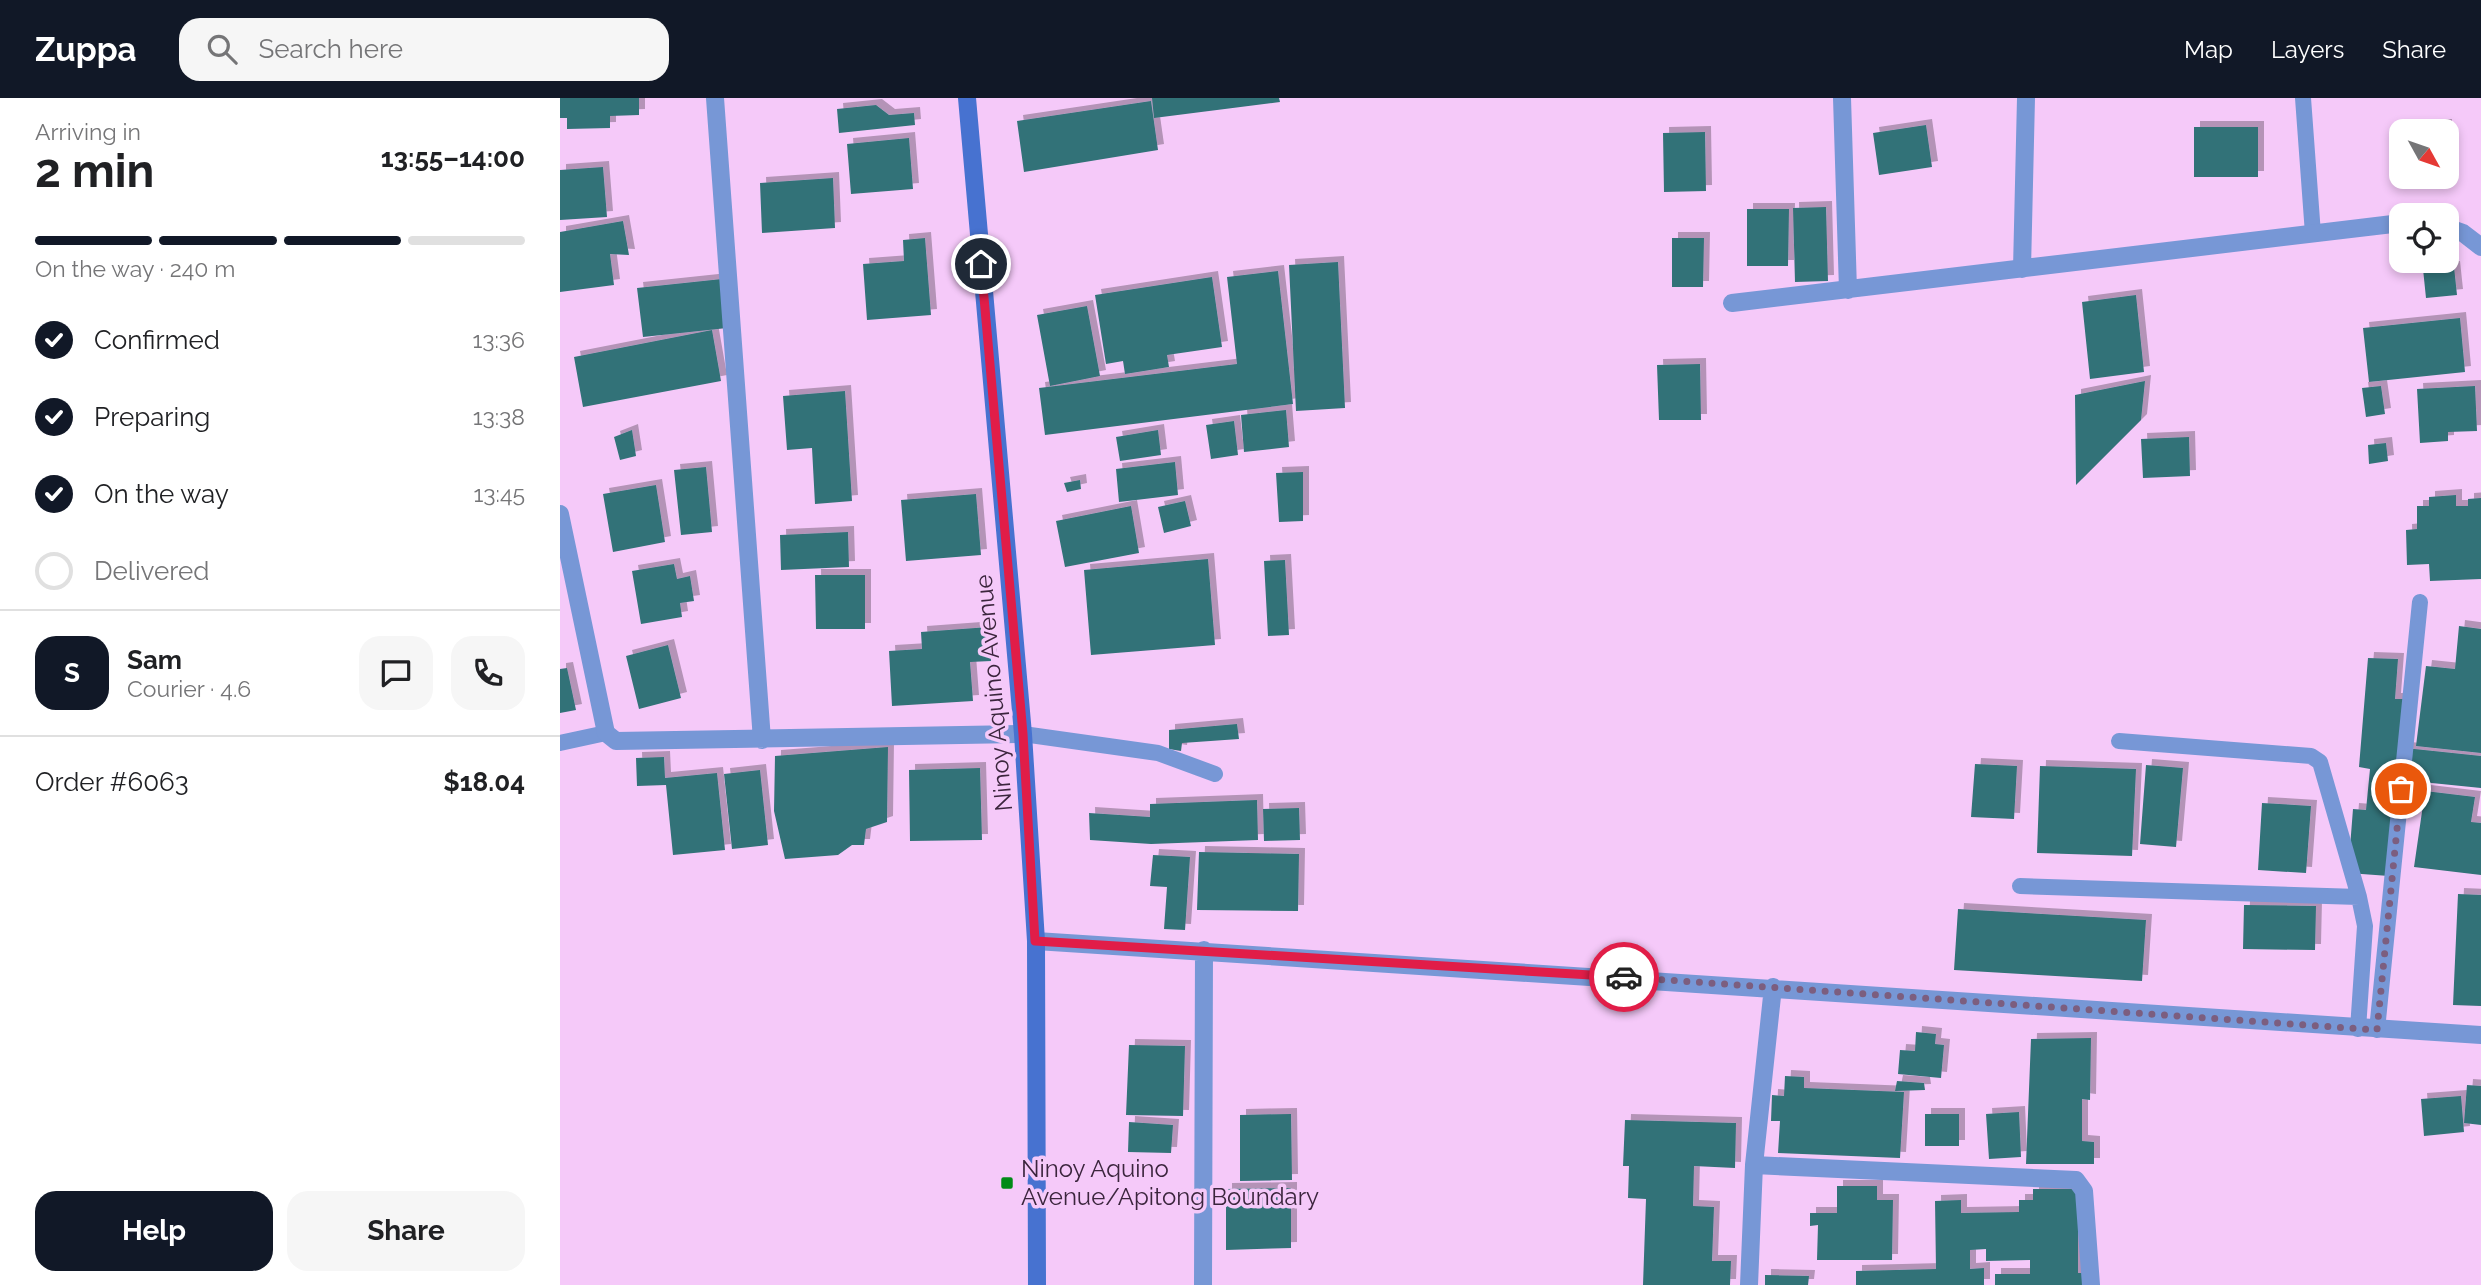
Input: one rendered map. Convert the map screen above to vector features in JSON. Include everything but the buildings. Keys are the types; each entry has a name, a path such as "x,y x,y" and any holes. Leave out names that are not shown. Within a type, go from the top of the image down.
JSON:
{"main road":[{"name":"Ninoy Aquino Avenue","path":"967,98 1023,734 1035,941 1037,1285"}],"street":[{"path":"715,98 762,740"},
{"path":"1842,98 1848,290"},
{"path":"2022,269 2026,98"},
{"path":"1732,303 2389,224"},
{"path":"2459,232 2481,247"},
{"path":"560,514 606,733 616,741 1023,734"},
{"path":"1035,941 2481,1035"},
{"path":"1203,1285 1204,950"},
{"path":"1749,1285 1754,1165 1773,987"},
{"path":"1754,1165 2077,1180 2084,1191 2091,1285"}],"lane":[{"path":"2303,98 2313,234"},
{"path":"2377,1030 2420,601"},
{"path":"560,743 606,733"},
{"path":"1023,734 1158,753 1215,774"},
{"path":"2119,741 2316,758 2326,772 2365,926 2358,1029"},
{"path":"2020,886 2359,897"}],"way so far":[{"path":"1624,977 2377,1030 2401,789"}],"place":[{"name":"Ninoy Aquino Avenue/Apitong Boundary","path":"1007,1183"}],"route":[{"path":"981,264 1023,734 1035,941 1624,977"}]}
